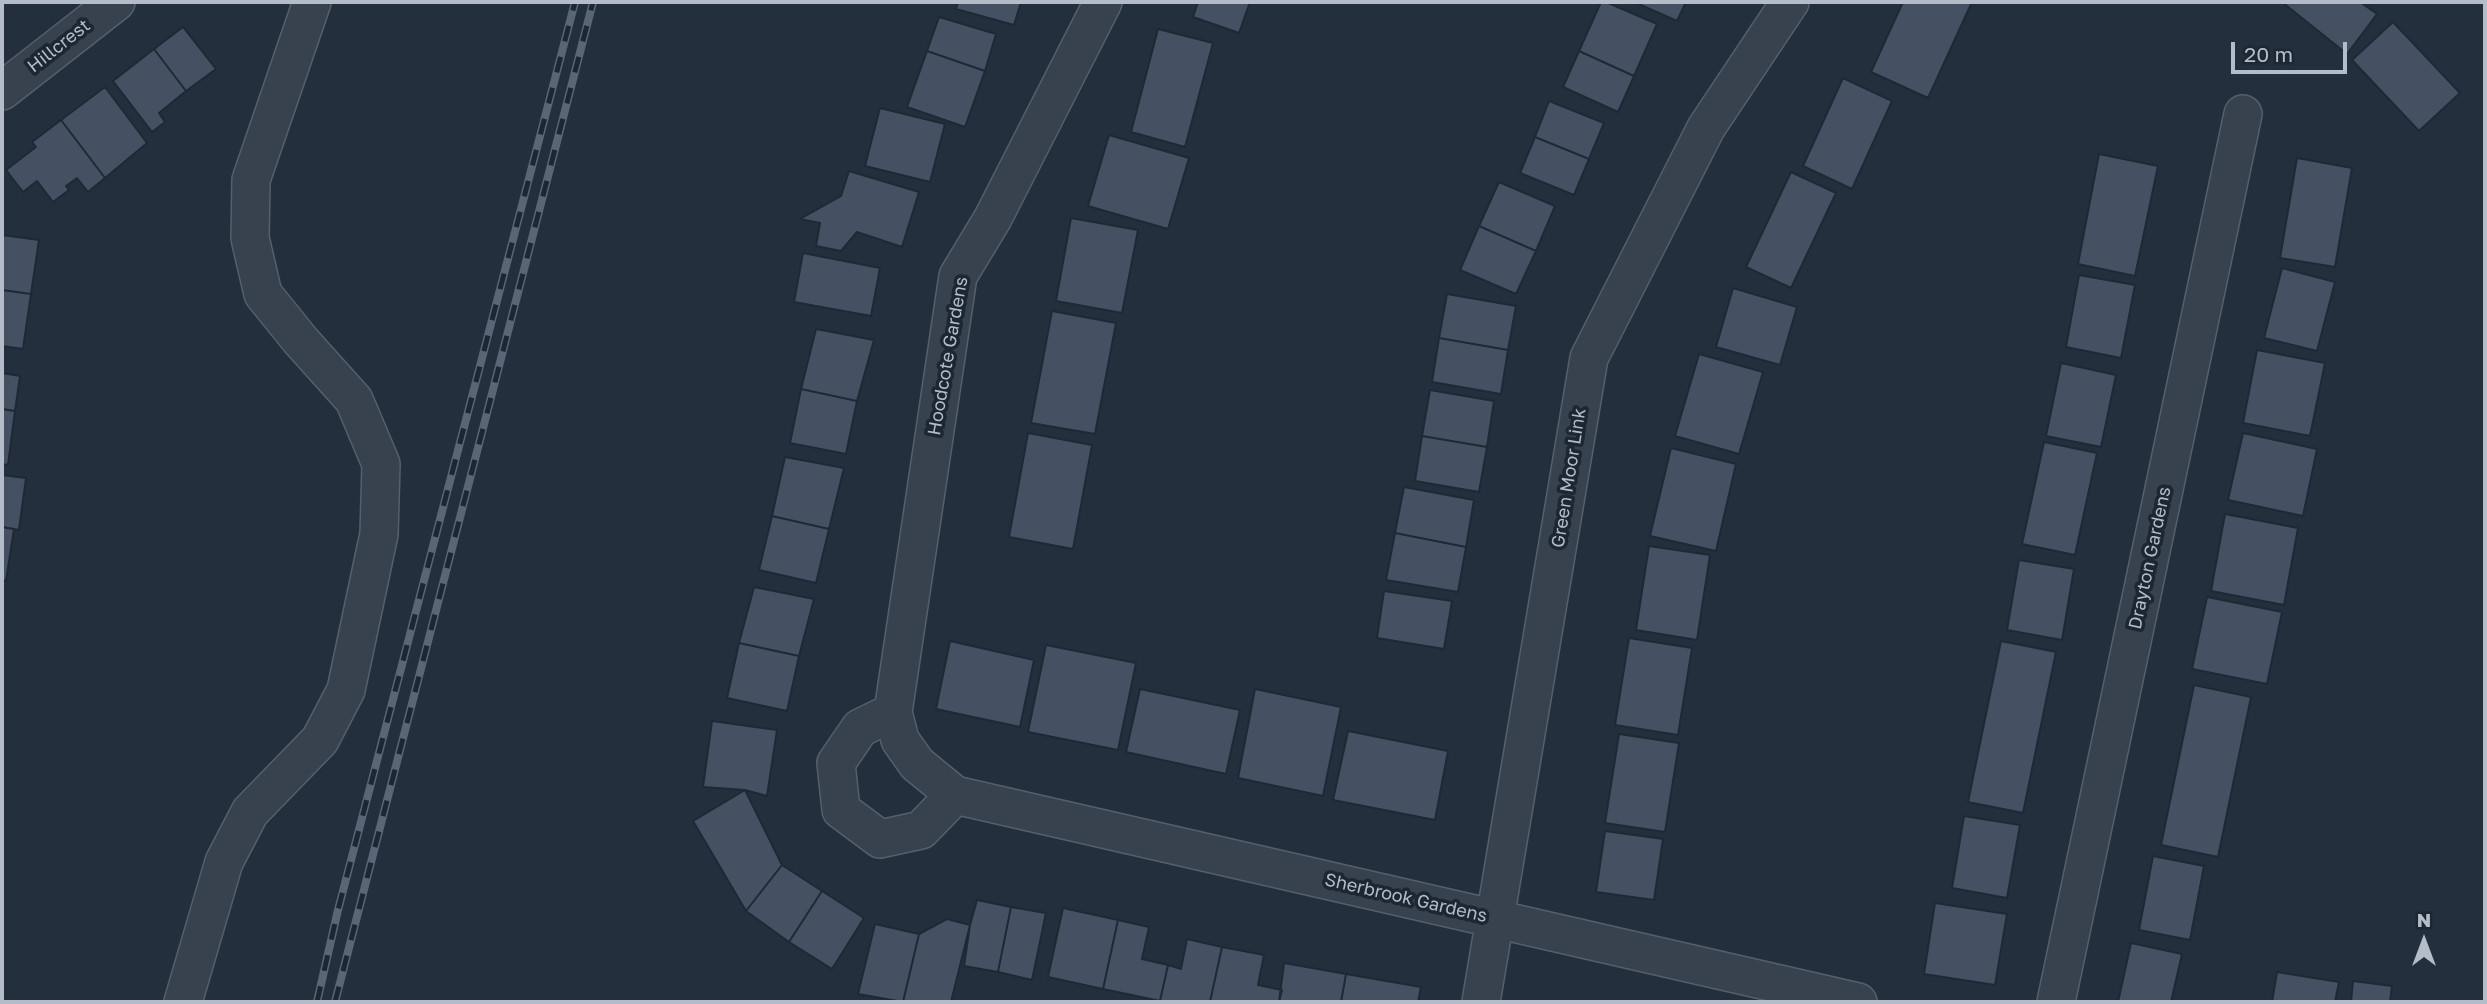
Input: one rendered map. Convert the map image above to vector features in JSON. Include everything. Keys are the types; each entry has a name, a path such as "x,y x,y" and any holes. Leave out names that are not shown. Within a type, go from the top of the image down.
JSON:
{"street":[{"name":"Hillcrest","path":"2,91 116,2"},
{"path":"183,1002 224,862 244,822 250,812 320,740 346,690 379,534 381,464 355,400 301,341 263,294 250,238 251,180 312,2"},
{"name":"Hoodcote Gardens","path":"896,726 958,276 993,218 1102,2"},
{"name":"Green Moor Link","path":"1481,1002 1589,358 1706,128 1790,2"},
{"name":"Drayton Gardens","path":"2056,1002 2244,114"},
{"path":"896,726 860,728 836,763 841,810 880,839 921,830 955,795"},
{"name":"Sherbrook Gardens","path":"896,726 917,764 955,795 1858,1002"}],"building":[{"path":"958,2 1021,2 1014,25 956,9"},
{"path":"1198,2 1250,2 1239,33 1193,17"},
{"path":"1601,2 1657,24 1634,76 1579,51"},
{"path":"1634,2 1686,2 1677,21"},
{"path":"1903,2 1972,2 1928,98 1871,72"},
{"path":"2282,2 2360,2 2377,14 2347,54"},
{"path":"939,17 996,34 985,71 927,51"},
{"path":"2393,22 2460,93 2419,131 2352,60"},
{"path":"183,27 216,69 186,91 154,49"},
{"path":"1158,29 1213,43 1185,147 1131,132"},
{"path":"154,49 186,91 159,113 165,122 152,132 113,81"},
{"path":"927,51 985,71 965,127 907,107"},
{"path":"1579,51 1634,76 1618,112 1563,87"},
{"path":"1843,78 1892,101 1852,189 1803,166"},
{"path":"105,87 147,143 105,178 61,120"},
{"path":"1549,101 1604,123 1589,159 1535,137"},
{"path":"880,108 945,124 930,182 865,166"},
{"path":"61,120 105,178 88,192 77,178 66,186 69,190 53,202 37,181 23,192 6,170 36,147 32,142"},
{"path":"1109,135 1189,158 1168,229 1088,206"},
{"path":"1535,137 1589,159 1574,195 1520,173"},
{"path":"2099,154 2158,166 2135,276 2078,264"},
{"path":"2297,158 2352,168 2335,267 2280,258"},
{"path":"849,171 919,192 902,247 857,232 841,251 816,246 820,223 800,219 841,196"},
{"path":"1791,172 1836,193 1791,288 1746,267"},
{"path":"1499,182 1555,206 1536,251 1479,226"},
{"path":"1071,218 1138,230 1122,313 1056,301"},
{"path":"1479,226 1536,251 1516,294 1460,270"},
{"path":"2,235 39,240 31,294 2,290"},
{"path":"803,253 880,268 871,316 794,302"},
{"path":"2282,268 2335,282 2317,351 2264,338"},
{"path":"2079,275 2135,285 2121,358 2066,347"},
{"path":"1733,288 1797,307 1780,365 1716,347"},
{"path":"2,290 31,294 23,349 2,346"},
{"path":"1447,294 1516,306 1508,350 1439,338"},
{"path":"1052,311 1116,323 1095,434 1031,423"},
{"path":"816,329 874,340 857,401 801,389"},
{"path":"1439,338 1508,350 1501,394 1432,382"},
{"path":"2257,350 2325,363 2310,436 2243,423"},
{"path":"1699,354 1763,372 1739,454 1675,436"},
{"path":"2061,363 2116,375 2101,447 2046,436"},
{"path":"2,373 20,376 15,411 2,409"},
{"path":"801,389 857,401 846,454 790,443"},
{"path":"1430,390 1494,401 1487,447 1422,436"},
{"path":"2,409 15,411 8,465 2,464"},
{"path":"1028,433 1092,445 1073,549 1009,537"},
{"path":"2243,433 2317,449 2303,516 2228,500"},
{"path":"1422,436 1487,447 1479,492 1415,481"},
{"path":"2044,442 2097,453 2075,555 2022,544"},
{"path":"1671,448 1736,464 1716,551 1650,536"},
{"path":"785,457 844,468 829,529 772,516"},
{"path":"2,475 26,478 19,530 2,527"},
{"path":"1404,487 1474,500 1466,547 1395,533"},
{"path":"2225,514 2298,528 2284,605 2211,591"},
{"path":"772,516 829,529 816,583 759,570"},
{"path":"2,527 14,529 6,581 2,580"},
{"path":"1395,533 1466,547 1458,592 1386,580"},
{"path":"1649,546 1710,555 1697,640 1636,630"},
{"path":"2019,560 2074,569 2062,640 2007,630"},
{"path":"754,587 814,599 799,656 739,643"},
{"path":"1384,591 1452,601 1444,649 1377,638"},
{"path":"2207,597 2282,612 2267,684 2192,669"},
{"path":"1629,638 1692,648 1678,735 1615,725"},
{"path":"950,641 1034,660 1020,727 936,709"},
{"path":"2001,641 2056,652 2023,813 1968,802"},
{"path":"739,643 799,656 787,711 727,698"},
{"path":"1046,645 1136,663 1118,750 1028,732"},
{"path":"2194,685 2251,697 2218,857 2161,845"},
{"path":"1140,689 1240,710 1226,774 1126,752"},
{"path":"1255,689 1341,707 1323,796 1238,778"},
{"path":"712,721 777,730 767,796 745,790 703,787"},
{"path":"1348,731 1448,751 1435,820 1333,800"},
{"path":"1619,734 1679,743 1665,832 1605,823"},
{"path":"745,790 782,865 746,911 693,821"},
{"path":"1964,816 2020,825 2007,898 1952,888"},
{"path":"1605,831 1663,839 1654,900 1596,892"},
{"path":"2153,856 2204,866 2190,940 2139,930"},
{"path":"782,865 822,891 789,942 746,911"},
{"path":"822,891 864,918 832,969 789,942"},
{"path":"977,900 1011,907 998,972 964,966"},
{"path":"1935,903 2007,914 1995,985 1924,974"},
{"path":"1011,907 1046,913 1032,980 998,972"},
{"path":"1063,908 1118,920 1103,989 1048,977"},
{"path":"947,919 970,925 951,1002 903,1002 919,934"},
{"path":"1118,920 1149,927 1142,959 1168,965 1160,1001 1103,989"},
{"path":"875,924 919,934 903,1002 858,994"},
{"path":"1187,939 1222,947 1210,1002 1160,1001 1168,965 1181,969"},
{"path":"2131,943 2182,954 2171,1002 2118,1002"},
{"path":"1222,947 1264,955 1258,985 1282,990 1279,1002 1210,1002"},
{"path":"1284,963 1346,974 1341,1002 1279,1002"},
{"path":"2277,972 2339,982 2335,1002 2272,1002"},
{"path":"1346,974 1421,987 1418,1002 1341,1002"},
{"path":"2353,981 2392,986 2390,1002 2351,1002"}],"railway":[{"path":"317,1002 338,910 575,2"},
{"path":"335,1002 593,2"}]}
